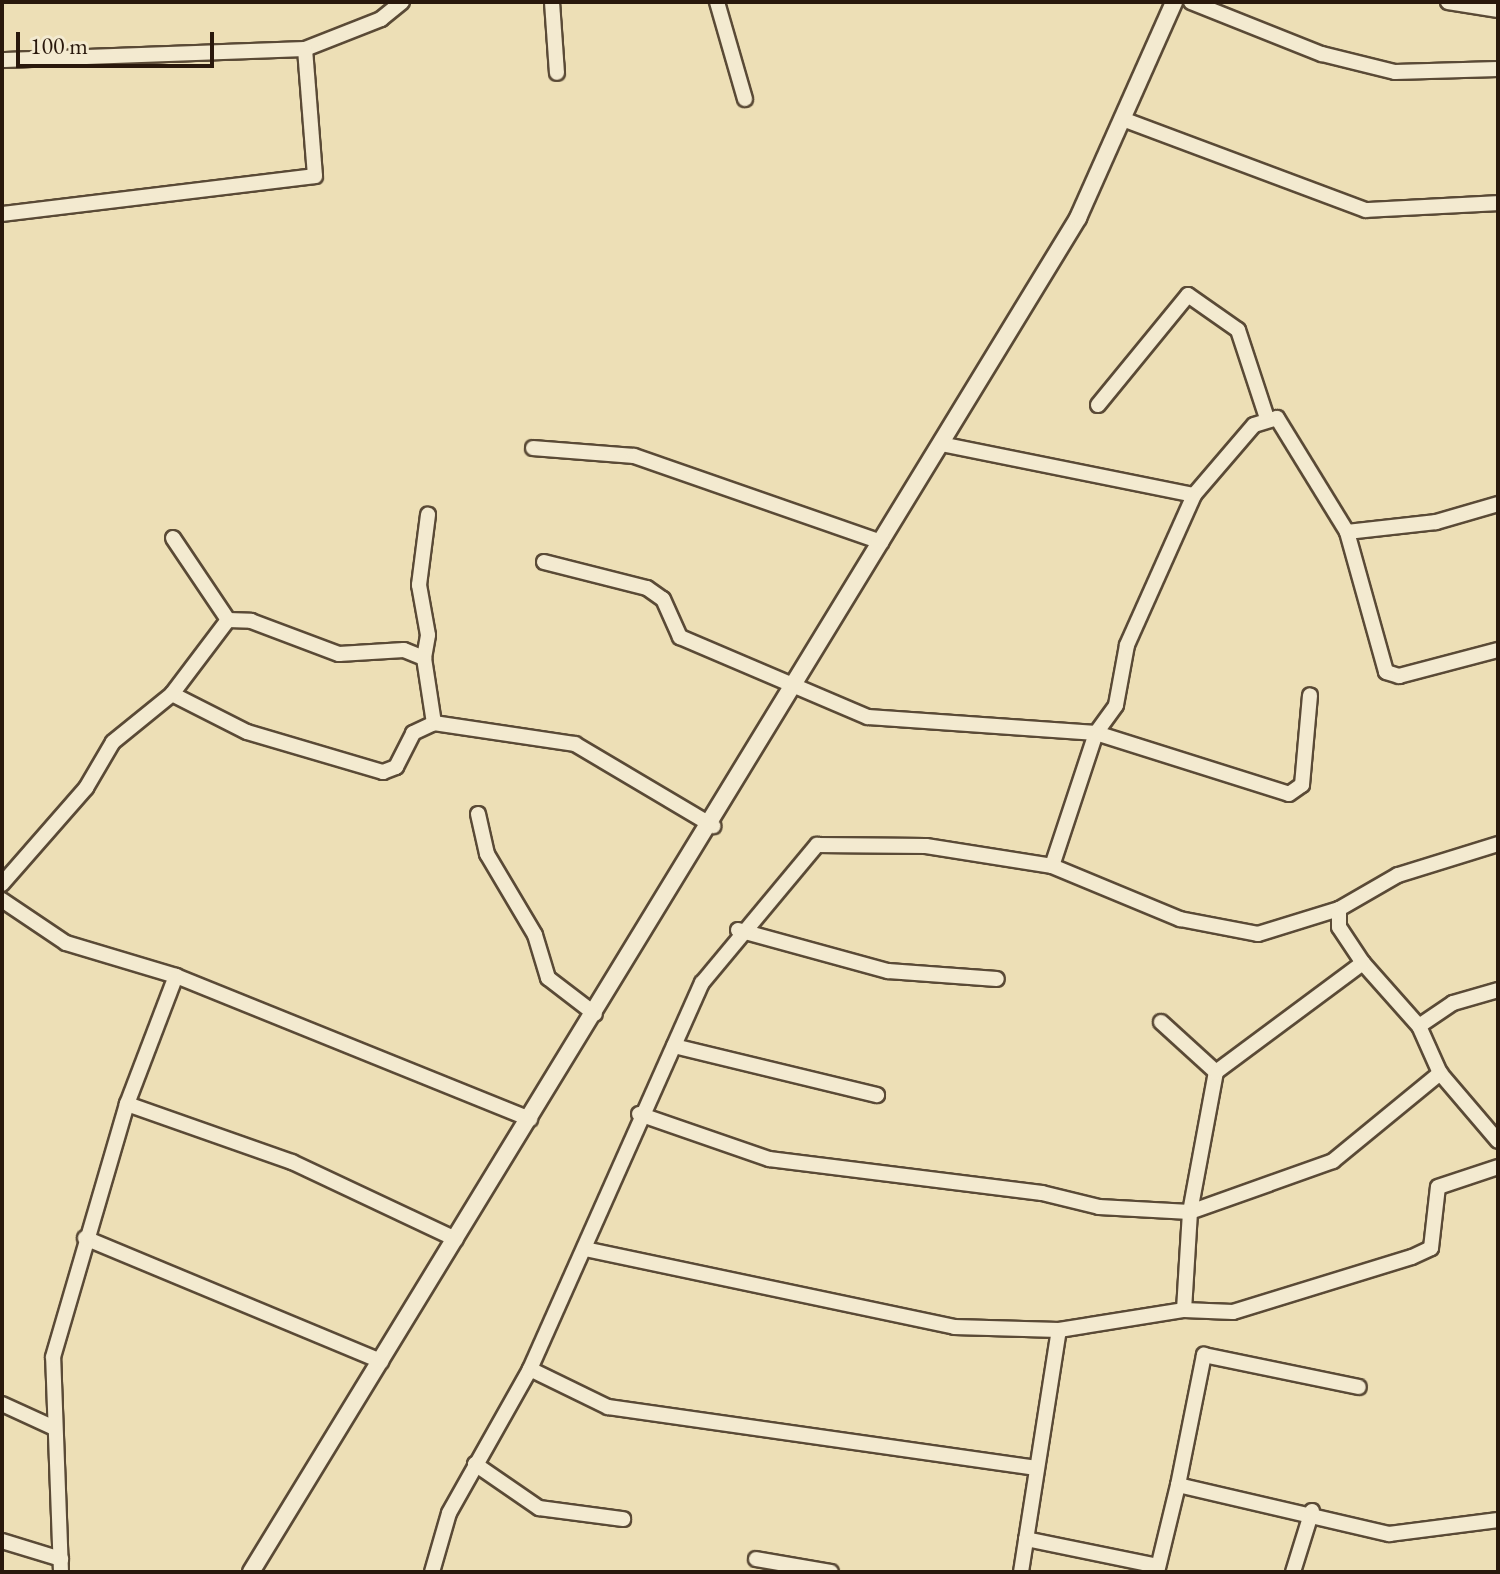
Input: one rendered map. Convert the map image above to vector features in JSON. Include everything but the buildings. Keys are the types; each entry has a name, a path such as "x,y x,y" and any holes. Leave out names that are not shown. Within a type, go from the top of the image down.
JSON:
{"street":[{"path":"2,60 305,49 381,19 402,2"},
{"path":"552,2 557,73"},
{"path":"717,2 745,99"},
{"path":"251,1572 713,826 790,686 1078,218 1125,120 1174,2"},
{"path":"1191,2 1322,54 1395,72 1498,69"},
{"path":"1448,2 1498,10"},
{"path":"2,214 315,176 305,49"},
{"path":"1125,120 1366,210 1498,203"},
{"path":"1098,405 1188,295 1238,330 1267,418 1283,425 1347,532 1386,672 1399,676 1498,650"},
{"path":"1052,866 1096,733 1116,705 1127,645 1194,495 1267,418"},
{"path":"941,444 1194,495"},
{"path":"533,448 634,456 881,542"},
{"path":"1347,532 1436,522 1498,504"},
{"path":"428,515 419,585 428,635 424,658 434,723"},
{"path":"173,538 228,620"},
{"path":"544,562 647,588 663,599 680,637 868,717 1096,733 1297,793 1310,695"},
{"path":"228,620 251,621 339,654 404,650 424,658"},
{"path":"2,884 86,788 113,742 172,694 228,620"},
{"path":"172,694 293,749 383,772 396,767 413,733 434,723 575,744 713,826"},
{"path":"478,814 487,854 535,935 548,978 595,1014"},
{"path":"432,1572 475,1464 530,1369 585,1249 639,1114 702,983 738,930 817,845 926,846 1052,866 1180,919 1258,934 1339,909 1398,875 1498,844"},
{"path":"2,900 66,943 176,976 530,1119"},
{"path":"1339,909 1339,927 1363,963 1419,1026 1440,1073 1498,1141"},
{"path":"738,930 888,971 997,979"},
{"path":"1184,1310 1190,1212 1216,1072 1363,963"},
{"path":"2,1541 61,1566 52,1427 53,1357 85,1238 127,1104 176,976"},
{"path":"1419,1026 1453,1003 1498,990"},
{"path":"1161,1022 1216,1072"},
{"path":"674,1046 877,1095"},
{"path":"639,1114 769,1159 1042,1193 1099,1207 1190,1212 1333,1161 1440,1073"},
{"path":"127,1104 292,1162 456,1239"},
{"path":"585,1249 954,1327 1059,1330 1184,1310 1233,1312 1431,1248 1438,1187 1498,1167"},
{"path":"85,1238 381,1361"},
{"path":"1021,1572 1059,1330"},
{"path":"1026,1539 1157,1569 1178,1485 1204,1355 1359,1387"},
{"path":"530,1369 608,1407 1037,1468"},
{"path":"2,1404 52,1427"},
{"path":"475,1464 539,1508 623,1519"},
{"path":"1178,1485 1312,1511 1389,1534 1498,1520"},
{"path":"1293,1572 1312,1511"},
{"path":"756,1559 831,1572"}]}
